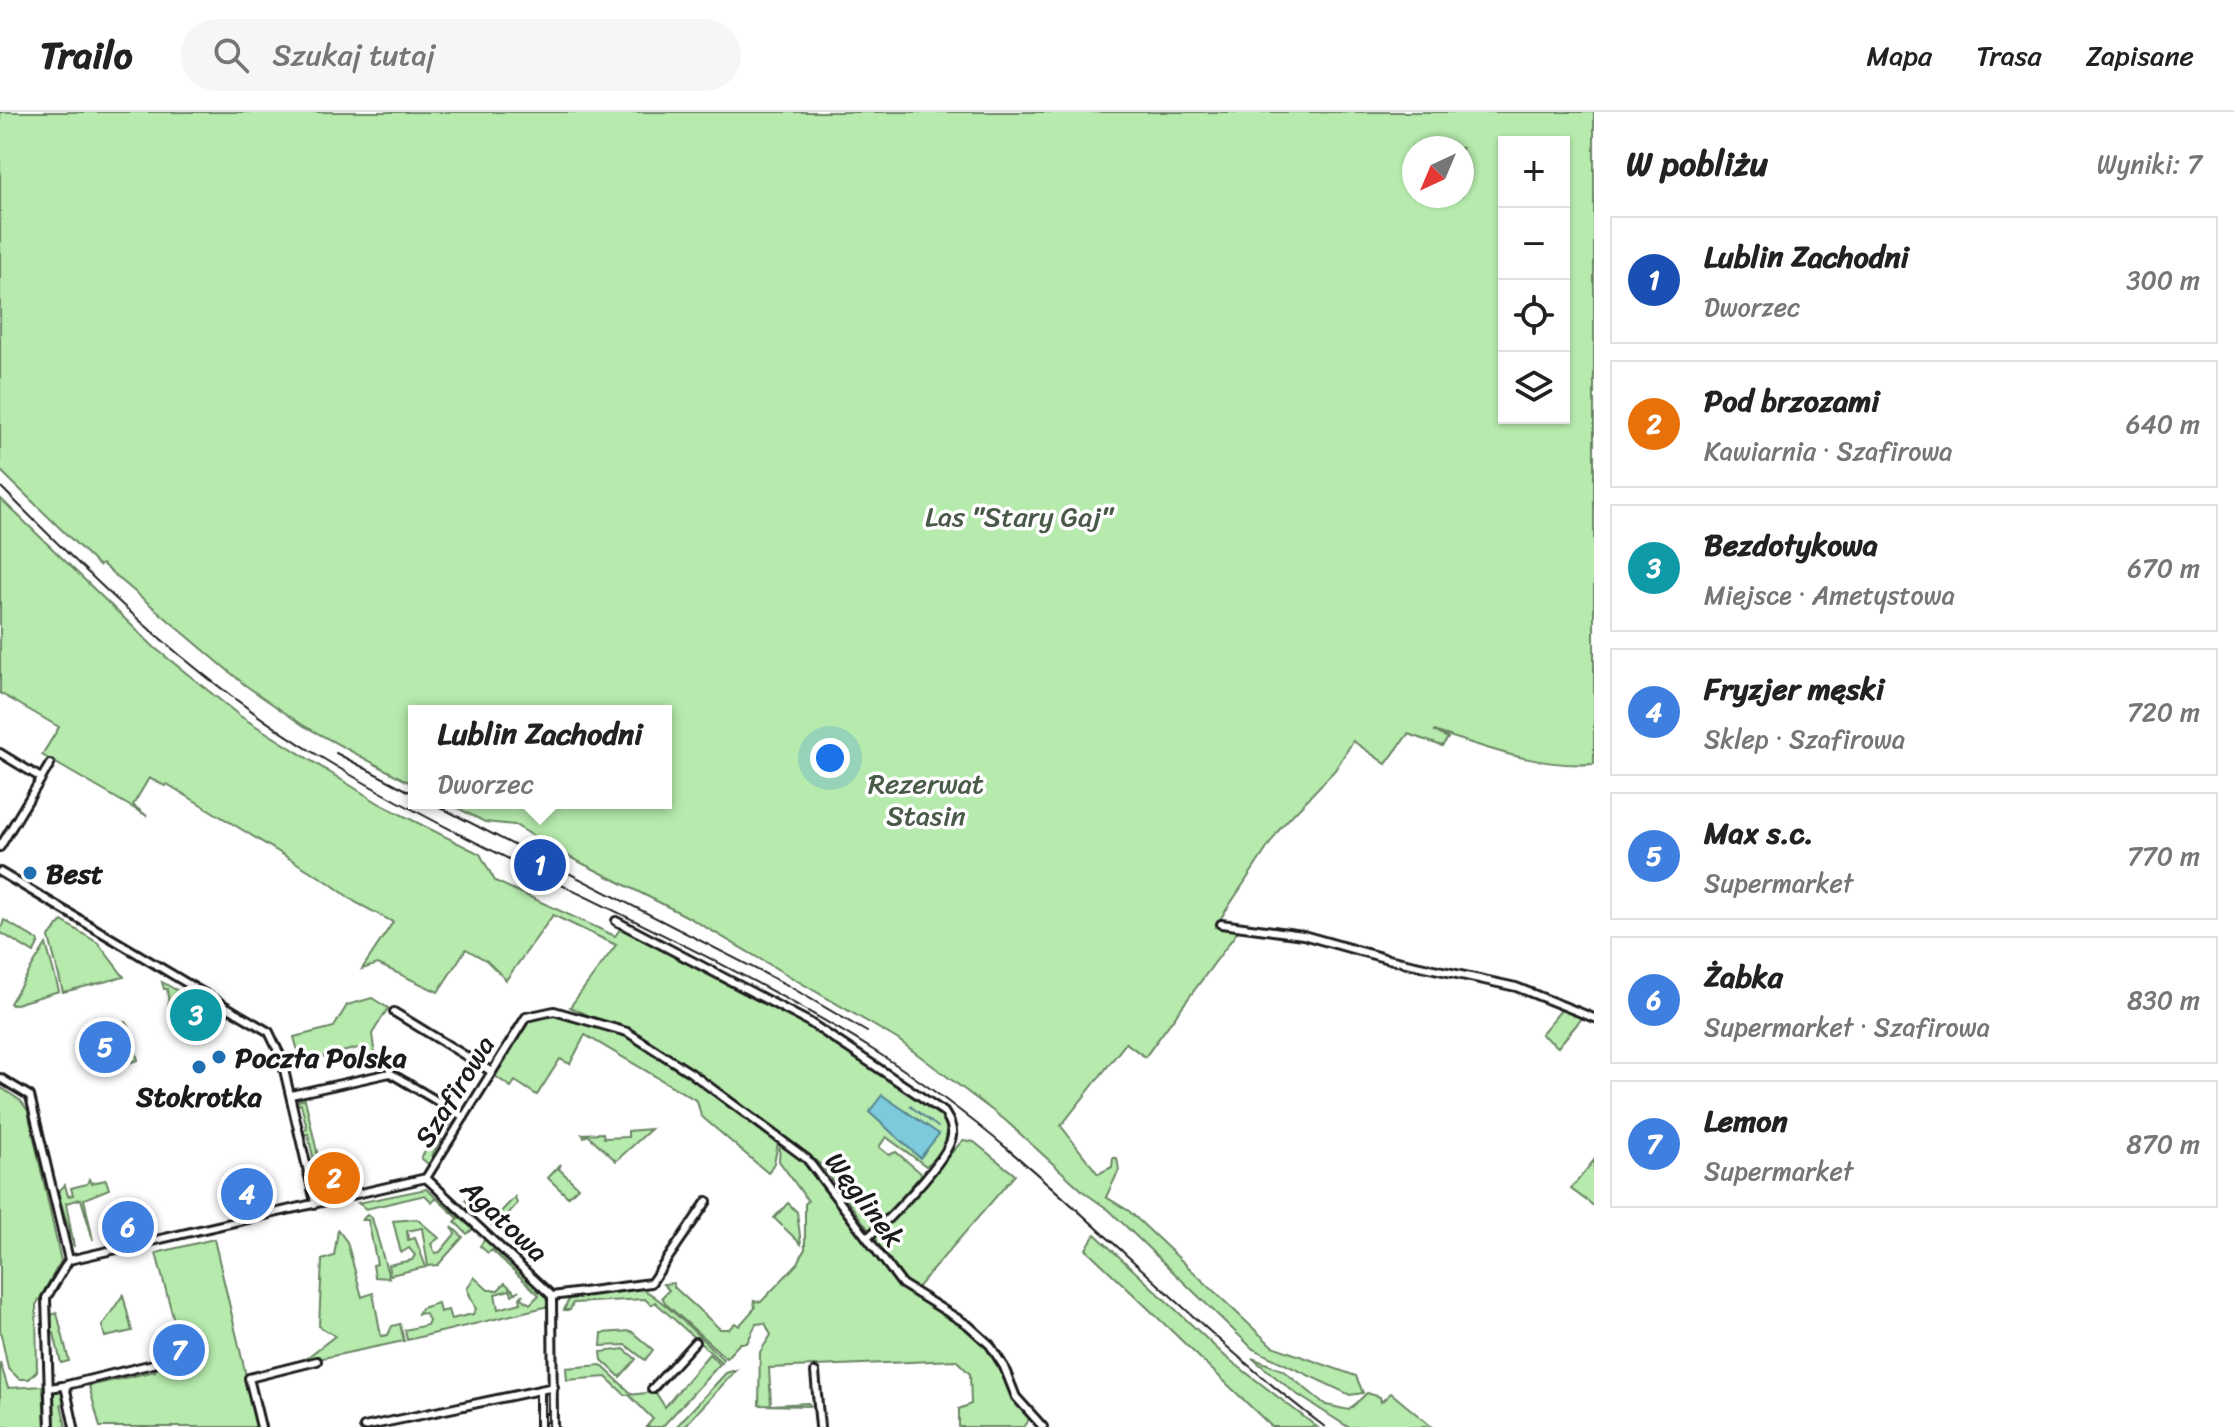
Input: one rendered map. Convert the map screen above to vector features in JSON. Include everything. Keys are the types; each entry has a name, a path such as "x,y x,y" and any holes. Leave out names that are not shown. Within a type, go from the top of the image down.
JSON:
{"street":[{"path":"0,753 41,778"},
{"path":"0,847 50,764"},
{"path":"0,872 269,1032 281,1057 315,1202"},
{"path":"616,921 809,1022 944,1112 952,1128 948,1147 892,1216 867,1238"},
{"path":"1221,924 1303,935 1388,959 1503,983 1594,1018"},
{"name":"Węglinek","path":"526,1017 554,1011 627,1032 691,1073 807,1159 902,1284 968,1325 985,1340 1004,1367 1020,1404 1043,1427"},
{"path":"394,1012 492,1072"},
{"name":"Szafirowa","path":"69,1260 426,1178 526,1017"},
{"path":"291,1095 390,1073 464,1117"},
{"path":"0,1078 30,1096 69,1260 46,1298 50,1427"},
{"name":"Agatowa","path":"426,1178 552,1296 553,1427"},
{"name":"Agatowa","path":"552,1296 651,1283 707,1201"},
{"path":"652,1389 695,1342"},
{"path":"261,1427 249,1378 317,1361"},
{"path":"49,1388 157,1363"},
{"path":"815,1372 820,1427"},
{"path":"63,1386 74,1427"},
{"path":"364,1427 554,1387"},
{"path":"540,1390 540,1427"}],"green space":[{"name":"Las \"Stary Gaj\"","path":"0,112 1594,112 1594,764 1533,760 1434,731 1448,738 1442,746 1408,734 1386,764 1353,741 1335,770 1281,827 1215,927 1238,931 1145,1057 1126,1043 1061,1126 1098,1174 1112,1167 1113,1158 1117,1158 1119,1170 1106,1197 1129,1211 1272,1346 1356,1376 1363,1393 1350,1395 1253,1349 1109,1210 1085,1193 1005,1120 897,1039 688,917 562,853 515,825 485,822 460,809 672,809 672,705 408,705 408,782 304,726 245,685 102,564 99,566 0,470"},
{"path":"0,498 155,648 240,716 380,804 480,854 495,881 615,936 621,928 813,1028 943,1118 946,1139 937,1157 926,1166 886,1137 879,1147 889,1155 896,1152 922,1174 879,1224 869,1230 821,1165 780,1133 774,1163 768,1173 701,1116 697,1101 585,1035 570,1064 560,1059 537,1095 515,1081 511,1087 495,1076 530,1020 551,1012 622,1030 570,1007 616,945 553,915 506,980 487,961 466,949 438,992 378,964 362,969 393,922 355,902 328,882 167,784 165,786 149,778 133,805 147,816 42,755 59,727 0,693"},
{"path":"4,920 39,941 34,953 0,932"},
{"path":"62,921 98,943 124,977 63,992 49,937"},
{"path":"46,944 59,991 12,1005 10,1003"},
{"path":"162,982 211,1010 208,1016 203,1008 183,1005 174,1007 178,1023 171,1021 167,989 164,989"},
{"path":"372,998 388,1008 372,1034 375,1056 369,1058 366,1046 301,1062 294,1037 334,1027 347,1005"},
{"path":"1562,1009 1582,1018 1558,1047 1541,1034"},
{"path":"125,1022 129,1026 138,1060 124,1064 113,1026"},
{"path":"0,1087 21,1101 28,1111 61,1261 36,1305 37,1371 29,1379 19,1379 8,1368 0,1330"},
{"path":"305,1099 324,1183 316,1189 314,1182 319,1180 316,1169 311,1169 309,1162 314,1161 308,1134 303,1135 302,1131 307,1129 301,1104 296,1105 295,1102"},
{"path":"446,1115 457,1123 451,1123 432,1155 436,1158 428,1164 421,1158"},
{"path":"651,1129 616,1161 588,1135 584,1137 582,1134 603,1133 604,1138 628,1137 628,1131"},
{"path":"963,1140 974,1142 1015,1175 915,1290 890,1267 876,1236"},
{"path":"780,1142 802,1160 830,1191 902,1288 971,1330 984,1342 1000,1365 1012,1396 1030,1418 1023,1427 959,1427 959,1409 971,1404 970,1374 956,1360 769,1368 771,1405 808,1403 811,1406 759,1405 760,1352 771,1335 765,1323 756,1324 747,1343 740,1343 726,1358 666,1304 662,1297 669,1290 663,1284 674,1283 674,1287 720,1329 729,1329 735,1323 739,1326 755,1308 754,1301 761,1302 798,1263 805,1249 805,1204 808,1201 779,1161"},
{"path":"1594,1160 1594,1206 1571,1189"},
{"path":"561,1164 559,1169 578,1187 568,1197 548,1178"},
{"path":"89,1179 91,1183 106,1180 109,1189 84,1199 93,1240 81,1199 66,1203 74,1247 58,1192 65,1185 68,1196 73,1195 71,1188 87,1184"},
{"path":"426,1189 473,1229 467,1234 455,1222 458,1218 436,1198 432,1202 425,1195 366,1209 358,1203"},
{"path":"470,1195 495,1218 515,1197 517,1204 495,1228 465,1200"},
{"path":"788,1203 797,1212 801,1244 774,1218"},
{"path":"367,1215 372,1218 389,1278 375,1277 373,1265 377,1264 368,1220 362,1220"},
{"path":"417,1219 439,1238 431,1244 435,1253 440,1252 455,1234 452,1227 463,1237 438,1265 428,1266 422,1228 407,1231 408,1240 415,1238 426,1267 390,1275 388,1265 412,1260 415,1255 409,1248 401,1253 393,1221"},
{"path":"338,1230 347,1242 362,1297 373,1293 381,1336 388,1335 392,1326 400,1324 404,1341 256,1372 305,1359 335,1336 319,1326 322,1260 334,1256"},
{"path":"1095,1234 1226,1357 1317,1427 1272,1427 1086,1249"},
{"path":"214,1239 258,1427 100,1427 89,1386 155,1371 177,1332 156,1253"},
{"path":"485,1239 543,1292 549,1306 407,1340 405,1330 427,1325 429,1320 425,1313 418,1314 421,1308 438,1303 440,1312 448,1310 451,1319 473,1314 476,1309 467,1289 474,1277 488,1290 498,1290 505,1283 515,1293 512,1295 510,1290 495,1294 498,1309 521,1303 520,1298 523,1294 522,1298 530,1304 539,1295 492,1250 488,1253 480,1246"},
{"path":"638,1288 656,1298 680,1319 723,1359 722,1363 655,1302 651,1305 645,1299 573,1303 570,1310 564,1310 569,1299"},
{"path":"123,1295 132,1331 105,1337 102,1326"},
{"path":"57,1313 69,1361 61,1363 54,1333 51,1333 51,1315"},
{"path":"631,1331 653,1350 645,1360 626,1345 601,1346 602,1333"},
{"path":"624,1349 636,1359 620,1377 602,1360 601,1352"},
{"path":"709,1354 720,1364 662,1427 646,1427 653,1419 629,1395 655,1392 674,1371 656,1393 665,1407"},
{"path":"1252,1358 1282,1370 1326,1405 1349,1410 1367,1393 1380,1397 1381,1402 1391,1393 1432,1427 1348,1427 1295,1393"},
{"path":"0,1362 8,1388 43,1386 45,1427 0,1427"},
{"path":"601,1365 632,1394 625,1395 606,1377 567,1380 566,1368"},
{"path":"736,1370 684,1427 676,1427 726,1373"},
{"path":"59,1390 66,1402 61,1404 66,1427 53,1427 53,1393"}],"water":[{"path":"882,1095 939,1134 920,1158 869,1112"}],"waterway":[{"path":"910,1106 938,1127"}],"railway":[{"path":"0,486 151,631 232,697 319,756 408,807"},
{"path":"336,753 408,791"},
{"path":"412,809 741,974 878,1053 996,1139 1213,1334 1325,1427"},
{"path":"444,809 787,985 867,1032"}],"place":[{"name":"Lublin Zachodni","path":"540,865"},
{"name":"Best","path":"30,873"},
{"name":"Bezdotykowa","path":"196,1015"},
{"name":"Max s.c.","path":"105,1047"},
{"name":"Poczta Polska","path":"219,1057"},
{"name":"Stokrotka","path":"199,1067"},
{"name":"Pod brzozami","path":"334,1178"},
{"name":"Fryzjer męski","path":"247,1194"},
{"name":"Żabka","path":"128,1227"},
{"name":"Lemon","path":"179,1350"}],"park label":[{"name":"Rezerwat Stasin","path":"926,799"}]}
